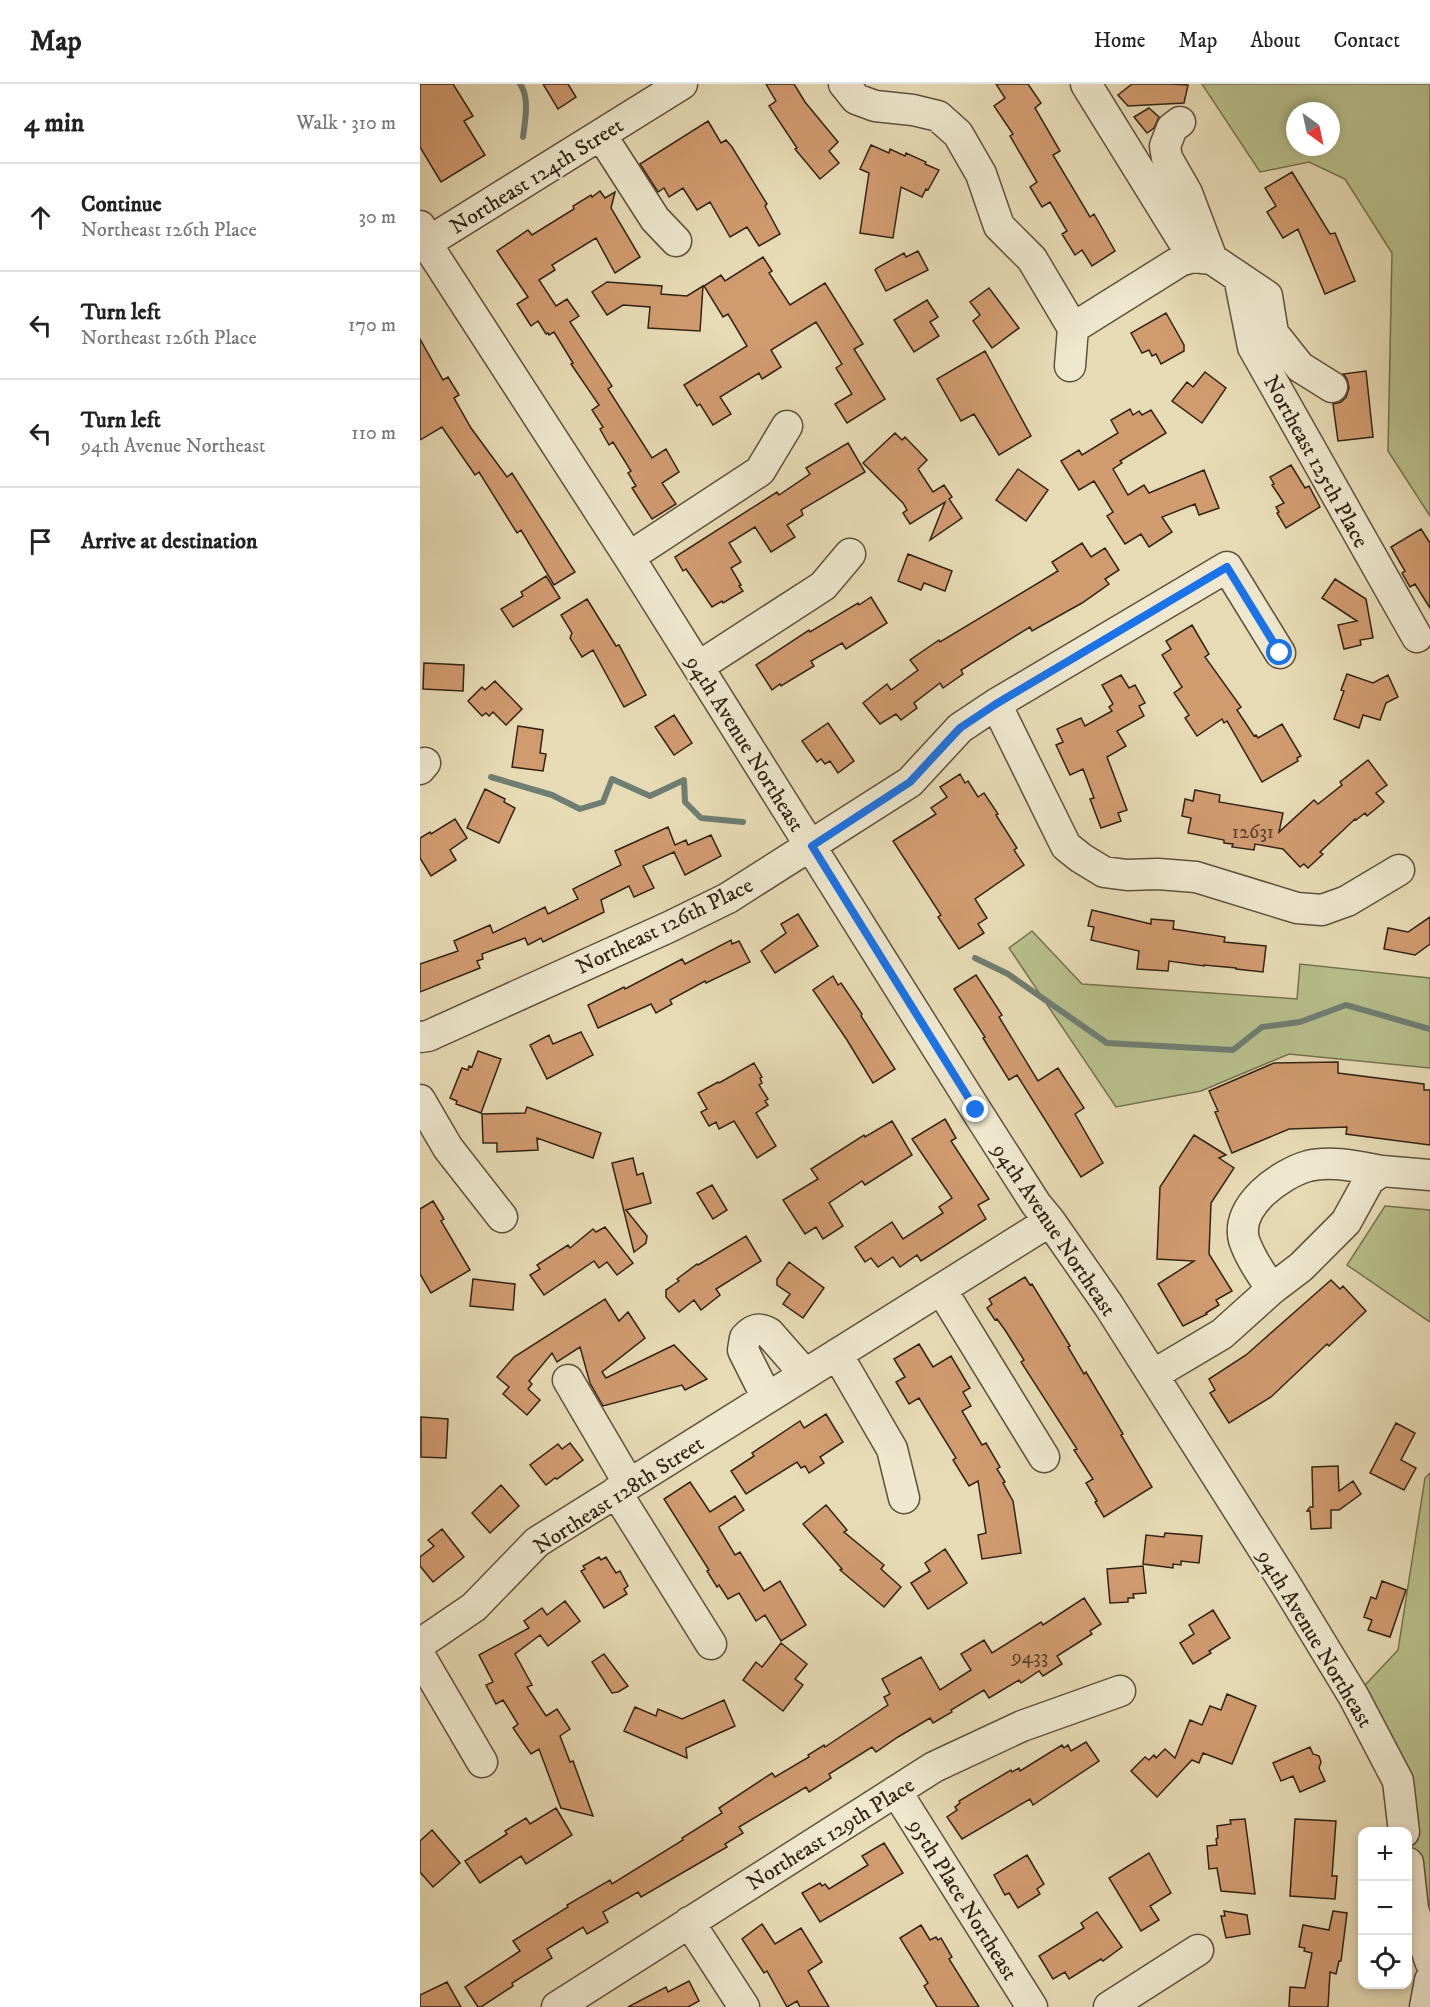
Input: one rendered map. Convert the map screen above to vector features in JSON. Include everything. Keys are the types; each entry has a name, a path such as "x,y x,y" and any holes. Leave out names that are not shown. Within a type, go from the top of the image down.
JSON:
{"street":[{"name":"Northeast 124th Street","path":"422,239 601,135 682,84"},
{"path":"844,84 856,99 875,106 913,110 938,116 958,134 981,174 999,226 1032,259 1073,328 1070,366"},
{"path":"1086,84 1202,258 1239,277 1267,296 1273,333 1300,367 1332,387"},
{"path":"1180,123 1172,128 1165,146 1167,158 1187,194 1202,258"},
{"path":"601,135 655,219 676,241"},
{"name":"94th Avenue Northeast","path":"422,239 629,557 1036,1204 1050,1221 1153,1375 1286,1585 1354,1697 1398,1781 1403,1827"},
{"path":"1073,328 1180,261 1202,258"},
{"name":"Northeast 125th Place","path":"1239,277 1253,347 1417,638"},
{"path":"629,557 760,471 787,426"},
{"path":"698,667 823,586 850,554"},
{"name":"Northeast 126th Place","path":"420,1037 459,1022 718,903 812,846 910,782 960,728 996,704 1227,567 1280,653"},
{"path":"996,704 1066,846 1104,872 1196,877 1298,908 1322,910 1347,901 1399,870"},
{"path":"420,1100 448,1148 502,1217"},
{"path":"1272,1289 1254,1264 1244,1238 1246,1214 1265,1190 1288,1174 1310,1166 1333,1165 1430,1175"},
{"path":"1153,1375 1222,1334 1272,1289 1301,1268 1327,1244 1346,1222 1369,1180 1383,1171"},
{"name":"Northeast 128th Street","path":"420,1644 474,1608 537,1542 1050,1221"},
{"path":"941,1289 1044,1457"},
{"path":"767,1398 743,1350 745,1338 753,1331 764,1330 769,1333 805,1374"},
{"path":"837,1354 892,1449 904,1498"},
{"path":"568,1380 623,1488 711,1644"},
{"path":"420,1656 482,1762"},
{"name":"Northeast 129th Place","path":"557,2007 934,1767 1022,1726 1120,1691"},
{"name":"95th Place Northeast","path":"896,1791 1032,2007"},
{"path":"1409,1881 1413,1909 1430,1961"},
{"path":"689,1922 744,2007"},
{"path":"1109,2007 1198,1950"},
{"path":"1425,2007 1430,1980"}],"green space":[{"path":"1202,84 1430,84 1430,516 1388,451 1392,253 1345,179 1309,162 1260,172"},
{"path":"1032,931 1082,984 1297,999 1300,964 1430,978 1430,1068 1289,1054 1201,1091 1116,1107 1009,948"},
{"path":"1385,1206 1430,1210 1430,1322 1347,1265"},
{"path":"1430,1473 1430,1961 1412,1881 1412,1827 1406,1827 1354,1697 1398,1650 1425,1478"}],"building":[{"path":"420,84 453,84 473,116 464,121 485,155 441,182 420,147"},
{"path":"543,84 568,84 576,97 558,109"},
{"path":"766,84 794,84 805,102 838,142 829,151 839,163 820,179 795,149 797,148 769,106 776,101"},
{"path":"996,84 1028,84 1041,103 1035,108 1060,151 1053,155 1090,217 1094,214 1115,251 1092,266 1082,250 1075,255 1062,234 1067,231 1050,202 1042,207 1030,187 1037,182 1010,136 1013,134 994,106 1005,98"},
{"path":"1132,84 1188,85 1184,103 1128,106 1118,95"},
{"path":"1149,108 1159,117 1154,128 1147,133 1134,117"},
{"path":"708,121 721,143 726,140 732,147 767,204 765,206 780,234 759,246 747,227 730,237 710,202 697,210 683,188 669,197 664,188 658,192 640,164"},
{"path":"871,145 889,153 890,149 905,156 906,153 939,170 922,197 901,187 893,238 860,233 869,173 860,169"},
{"path":"1292,172 1330,234 1335,233 1355,281 1325,294 1298,229 1283,238 1267,212 1276,206 1265,188"},
{"path":"600,191 605,198 615,192 611,208 640,257 615,273 596,238 552,265 555,270 539,280 556,306 567,299 579,316 570,322 612,386 608,389 652,458 666,449 679,472 662,483 676,504 652,519 632,488 636,486 628,473 631,471 613,442 609,445 600,429 603,427 592,410 599,405 571,364 573,363 554,332 546,334 538,321 531,326 517,304 528,297 497,251 528,230 532,235 574,209 573,206"},
{"path":"918,251 928,270 886,291 875,270 904,253 906,257"},
{"path":"763,257 772,271 769,273 790,305 825,283 863,344 854,349 885,399 847,423 835,404 852,394 836,368 842,364 816,322 771,350 781,367 762,379 759,373 720,397 731,414 713,425 700,404 697,406 684,385 747,346 728,314 723,317 704,286 721,275 725,281"},
{"path":"607,282 662,286 661,294 687,296 703,286 700,331 648,328 650,307 623,305 607,315 592,292"},
{"path":"989,288 1019,328 992,348 973,321 980,315 970,302"},
{"path":"927,300 938,317 930,322 939,336 914,352 894,320"},
{"path":"1166,313 1184,345 1184,351 1161,364 1156,354 1152,356 1149,350 1142,353 1131,333"},
{"path":"420,339 443,380 448,377 459,395 454,398 471,428 507,477 512,473 575,572 554,585 521,530 517,533 479,472 475,475 442,427 420,440"},
{"path":"985,351 1031,436 999,455 974,414 961,421 937,379"},
{"path":"1366,371 1373,437 1338,441 1333,404 1341,402 1346,397 1349,388 1343,374"},
{"path":"1205,372 1226,388 1202,423 1172,401 1187,382 1193,387"},
{"path":"1130,409 1133,415 1139,411 1142,415 1151,410 1166,433 1120,461 1122,463 1113,469 1128,495 1144,485 1149,493 1204,470 1219,508 1199,515 1195,504 1162,517 1172,532 1149,547 1141,534 1125,544 1107,516 1113,512 1094,481 1079,490 1061,461 1079,450 1082,455 1118,433 1111,420"},
{"path":"895,433 902,440 905,437 927,460 918,469 933,492 944,485 952,497 949,499 962,518 930,540 945,502 910,524 903,513 907,510 903,503 863,463"},
{"path":"848,443 865,472 801,510 803,515 787,525 795,537 771,552 755,527 729,543 741,562 731,568 743,591 712,607 686,569 683,571 675,557 777,492 779,495 810,474 806,468"},
{"path":"1291,465 1305,488 1309,486 1320,507 1286,528 1276,507 1284,503 1272,485 1274,484 1270,477"},
{"path":"1018,469 1048,490 1026,521 996,500"},
{"path":"1421,529 1430,543 1430,608 1415,584 1410,587 1402,573 1405,571 1391,547"},
{"path":"1082,543 1091,557 1105,548 1119,570 1105,579 1109,584 1082,603 1032,631 1030,627 961,670 963,674 943,688 940,683 914,703 917,708 901,720 896,714 880,724 863,703 887,684 891,690 918,670 910,660 939,640 940,642 1058,571 1052,562"},
{"path":"908,554 952,571 945,591 924,583 921,590 898,581"},
{"path":"546,576 560,598 513,627 501,609 523,596 521,592"},
{"path":"1335,579 1366,599 1373,638 1360,640 1361,645 1344,649 1338,625 1357,621 1322,598"},
{"path":"871,597 887,623 846,649 842,643 811,661 814,666 772,690 756,665 809,630 810,632"},
{"path":"587,599 616,646 619,645 646,695 624,707 593,650 582,657 570,638 572,633 561,615"},
{"path":"1192,625 1209,654 1205,657 1241,707 1237,710 1254,736 1258,738 1282,724 1301,756 1297,758 1298,761 1262,782 1227,721 1224,723 1222,719 1197,736 1185,718 1189,715 1174,693 1182,687 1162,655 1171,649 1166,641"},
{"path":"424,663 464,665 463,691 423,689"},
{"path":"1347,674 1373,683 1388,675 1398,697 1386,703 1380,720 1363,715 1359,728 1334,719 1344,691 1341,690"},
{"path":"1121,675 1129,688 1135,685 1145,703 1139,706 1144,716 1117,731 1126,746 1107,757 1127,810 1118,813 1121,821 1101,828 1090,799 1094,798 1083,769 1070,775 1056,745 1063,742 1057,729 1081,718 1085,726 1112,711 1109,707 1113,704 1102,685"},
{"path":"495,681 522,709 506,725 493,712 489,716 486,713 482,716 468,701 482,687 485,690"},
{"path":"674,715 692,743 674,755 655,727"},
{"path":"828,723 854,761 838,773 830,761 825,764 821,759 817,762 802,741"},
{"path":"518,726 543,730 540,753 546,754 543,771 512,767"},
{"path":"1368,760 1387,785 1376,793 1384,802 1367,816 1365,813 1355,819 1320,852 1323,854 1308,868 1304,864 1300,867 1283,849 1255,844 1254,850 1232,847 1233,844 1224,843 1224,840 1188,833 1191,818 1182,816 1185,799 1193,801 1195,790 1220,795 1219,802 1283,813 1279,832 1314,800 1318,804 1342,785 1340,782"},
{"path":"960,774 965,783 968,781 978,797 984,793 1017,848 1014,850 1024,865 975,899 987,918 978,924 984,933 959,949 938,917 941,915 893,841 936,814 931,808 947,797 940,787"},
{"path":"485,789 505,799 504,802 515,808 499,843 467,828"},
{"path":"455,819 467,838 450,850 456,860 431,876 420,858 420,838"},
{"path":"668,827 675,845 686,840 688,845 711,835 721,856 685,875 674,852 643,866 654,888 634,897 629,886 601,900 604,912 543,942 541,938 528,945 525,938 482,954 483,959 477,961 480,968 420,992 420,964 458,951 454,941 490,925 493,933 545,907 548,914 578,899 573,889 621,865 615,851"},
{"path":"1092,910 1151,924 1151,919 1174,921 1173,929 1225,937 1224,942 1266,946 1263,972 1169,961 1168,971 1137,969 1139,951 1091,940 1094,927 1088,926"},
{"path":"798,914 818,946 775,973 761,951 786,933 781,924"},
{"path":"1430,917 1430,944 1415,955 1384,949 1388,928 1408,932"},
{"path":"731,940 732,944 739,941 750,962 706,983 705,981 670,1000 672,1004 656,1013 651,1004 598,1028 588,1005 624,987 625,989 682,959 685,964"},
{"path":"976,975 1002,1015 999,1017 1038,1081 1058,1068 1084,1108 1075,1114 1103,1163 1081,1177 1017,1075 1009,1080 954,989"},
{"path":"833,976 838,985 841,983 862,1014 861,1016 895,1069 873,1083 813,990"},
{"path":"581,1032 593,1055 547,1079 530,1045 549,1035 553,1044"},
{"path":"478,1051 501,1059 481,1113 456,1104 457,1101 450,1098 462,1068 468,1070 469,1066 472,1067"},
{"path":"1338,1062 1338,1073 1424,1084 1424,1090 1430,1090 1430,1145 1346,1134 1347,1127 1289,1129 1232,1153 1209,1091 1274,1063"},
{"path":"754,1063 762,1077 760,1078 762,1083 759,1085 768,1099 765,1101 768,1105 756,1113 776,1146 757,1158 734,1121 719,1129 716,1122 709,1126 701,1112 707,1109 698,1093"},
{"path":"527,1107 601,1133 593,1158 537,1138 538,1150 497,1152 497,1143 483,1143 482,1114 525,1113"},
{"path":"945,1119 956,1138 951,1141 989,1199 978,1205 986,1219 921,1261 917,1255 900,1267 893,1257 878,1267 871,1258 865,1262 855,1247 892,1222 903,1239 943,1213 939,1207 952,1198 912,1139"},
{"path":"892,1121 912,1155 865,1185 862,1181 829,1203 843,1226 823,1239 816,1227 805,1234 783,1200 818,1179 811,1169 864,1135 865,1137"},
{"path":"1194,1135 1226,1155 1219,1158 1234,1168 1211,1203 1209,1254 1232,1291 1216,1300 1219,1305 1207,1314 1183,1326 1158,1284 1194,1261 1157,1259 1160,1187"},
{"path":"633,1158 637,1175 643,1173 651,1203 626,1210 647,1236 646,1243 634,1252 612,1163"},
{"path":"712,1185 727,1210 713,1219 697,1193"},
{"path":"433,1201 444,1219 441,1221 470,1270 431,1293 420,1274 420,1209"},
{"path":"605,1227 633,1263 617,1275 607,1262 599,1268 594,1261 544,1295 530,1275 540,1269 537,1265 568,1245 570,1248 593,1229 596,1232"},
{"path":"746,1236 761,1261 716,1289 720,1295 701,1310 694,1300 679,1312 666,1297 666,1290 697,1264"},
{"path":"789,1262 824,1288 803,1318 783,1304 790,1294 777,1285 777,1279"},
{"path":"1025,1277 1030,1285 1032,1284 1070,1346 1068,1347 1084,1374 1086,1372 1152,1487 1104,1517 1086,1483 1093,1479 1074,1450 1077,1449 1021,1362 1024,1360 1005,1330 987,1308 992,1304 989,1299"},
{"path":"473,1279 515,1284 513,1310 470,1306"},
{"path":"1331,1280 1340,1289 1343,1286 1366,1311 1271,1397 1229,1423 1210,1393 1215,1390 1209,1379 1246,1355"},
{"path":"605,1299 619,1321 628,1312 645,1338 602,1372 606,1378 674,1345 707,1379 685,1390 682,1385 603,1406 590,1383 580,1347 557,1362 552,1353 529,1381 532,1384 528,1389 540,1400 527,1415 503,1394 509,1387 497,1377 514,1357"},
{"path":"919,1344 933,1367 951,1356 970,1388 963,1392 971,1406 962,1411 982,1445 986,1443 1000,1467 997,1469 1013,1501 1021,1553 982,1559 978,1535 986,1533 978,1481 969,1486 953,1460 956,1458 919,1398 909,1404 896,1382 905,1377 894,1359"},
{"path":"826,1414 843,1442 820,1457 824,1463 809,1473 805,1466 801,1468 797,1462 746,1494 731,1471 754,1456 752,1453 800,1421 804,1428"},
{"path":"421,1417 448,1419 446,1458 421,1457"},
{"path":"1396,1423 1415,1433 1401,1460 1416,1468 1404,1490 1370,1473"},
{"path":"570,1443 583,1460 546,1485 530,1465 558,1444 562,1449"},
{"path":"1338,1466 1339,1491 1353,1481 1361,1494 1339,1510 1331,1510 1331,1528 1311,1529 1310,1511 1307,1511 1313,1507 1312,1467"},
{"path":"690,1482 710,1512 735,1496 744,1510 719,1527 720,1530 735,1555 740,1552 764,1591 780,1581 806,1625 781,1641 765,1615 756,1621 739,1593 728,1599 719,1585 717,1587 707,1571 709,1570 664,1499"},
{"path":"501,1485 519,1506 490,1533 472,1513"},
{"path":"826,1505 847,1530 844,1532 884,1565 881,1569 901,1587 884,1607 840,1570 842,1569 803,1524"},
{"path":"442,1529 464,1557 433,1582 420,1566 420,1557 434,1546 428,1540"},
{"path":"1165,1533 1202,1536 1199,1563 1181,1561 1181,1565 1173,1564 1173,1568 1143,1564 1146,1535 1164,1537"},
{"path":"945,1549 967,1583 928,1609 911,1583 930,1571 925,1563"},
{"path":"599,1557 601,1560 606,1557 616,1573 620,1571 628,1586 624,1589 627,1594 604,1608 581,1571 585,1569 583,1566"},
{"path":"1143,1566 1146,1593 1133,1594 1134,1598 1128,1598 1128,1602 1110,1603 1107,1569"},
{"path":"1382,1581 1406,1590 1390,1637 1368,1630 1372,1620 1364,1617 1371,1597 1376,1599"},
{"path":"1084,1598 1101,1624 1090,1631 1092,1634 1057,1656 1062,1664 1043,1676 1039,1671 1021,1683 1019,1680 989,1698 984,1690 933,1723 930,1718 876,1752 872,1747 829,1774 831,1778 809,1792 806,1787 739,1827 743,1833 725,1844 727,1847 641,1897 638,1892 603,1912 608,1922 587,1934 583,1927 547,1949 552,1958 512,1983 513,1986 478,2007 465,1987 520,1951 513,1941 568,1907 567,1905 610,1880 612,1884 683,1840 682,1838 722,1813 719,1808 772,1773 775,1777 888,1705 884,1697 890,1694 882,1679 921,1657 940,1690 971,1670 961,1654 984,1640 992,1653 1041,1622 1043,1625"},
{"path":"565,1601 580,1621 548,1646 540,1635 515,1654 532,1685 527,1687 546,1716 557,1709 570,1729 560,1736 570,1762 573,1761 593,1816 561,1808 539,1749 531,1754 513,1728 518,1724 503,1700 496,1704 486,1685 493,1682 479,1655 529,1628 524,1621 542,1608 547,1615"},
{"path":"1213,1610 1230,1638 1193,1664 1180,1643 1194,1634 1189,1625"},
{"path":"781,1643 807,1664 795,1679 803,1685 783,1711 743,1680 756,1662 762,1667"},
{"path":"604,1654 628,1686 618,1692 612,1693 592,1662"},
{"path":"1227,1694 1256,1706 1232,1764 1203,1753 1199,1763 1192,1760 1157,1797 1131,1771 1145,1757 1149,1760 1154,1755 1156,1758 1165,1749 1175,1758 1190,1720 1202,1725 1210,1706 1221,1710"},
{"path":"724,1700 735,1726 686,1748 687,1758 624,1731 635,1707 656,1716 658,1709 682,1719"},
{"path":"1086,1742 1099,1761 1033,1805 1030,1799 962,1839 947,1817 957,1810 955,1807 960,1803 959,1801 1011,1770 1012,1772 1019,1768 1020,1771 1062,1745 1064,1748 1068,1745 1071,1751"},
{"path":"1310,1747 1313,1754 1319,1756 1321,1762 1319,1768 1325,1781 1300,1792 1293,1776 1281,1781 1273,1763"},
{"path":"556,1808 572,1835 526,1864 521,1856 480,1883 465,1861 507,1834 505,1831 526,1818 530,1824"},
{"path":"1245,1819 1255,1894 1221,1891 1217,1868 1209,1869 1207,1846 1217,1845 1217,1826 1231,1824 1230,1820"},
{"path":"1295,1819 1336,1821 1332,1876 1337,1876 1335,1899 1290,1896"},
{"path":"432,1830 460,1863 433,1887 420,1872 420,1841"},
{"path":"884,1843 903,1873 820,1922 802,1893 820,1883 822,1886 825,1884 829,1889 868,1865 862,1856"},
{"path":"1149,1853 1171,1893 1150,1906 1159,1920 1141,1931 1109,1878"},
{"path":"1027,1855 1044,1884 1037,1889 1040,1894 1018,1908 1009,1893 1005,1895 994,1875"},
{"path":"1224,1911 1247,1915 1250,1934 1226,1938 1221,1916 1225,1916"},
{"path":"1333,1911 1347,1913 1341,1961 1339,1961 1336,1974 1330,1972 1328,2007 1289,2007 1290,1987 1305,1988 1312,1953 1299,1947 1303,1925 1329,1930"},
{"path":"1097,1912 1122,1947 1103,1961 1101,1959 1069,1979 1065,1972 1053,1979 1039,1956 1084,1928 1081,1923"},
{"path":"762,1924 775,1944 801,1928 822,1962 808,1971 829,2007 800,2007 797,2001 787,2007 767,1971 764,1973 742,1939"},
{"path":"921,1925 930,1940 936,1937 938,1940 941,1938 952,1957 949,1959 979,2007 937,2007 924,1986 928,1983 900,1938"},
{"path":"689,1981 699,2001 688,2007 628,2007 666,1987 668,1992"},
{"path":"447,1982 461,2007 420,2007 420,1995"}],"waterway":[{"path":"520,84 526,103 523,137"},
{"path":"491,777 552,795 580,809 603,802 612,779 650,796 684,780 685,802 701,818 743,822"},
{"path":"975,958 1008,974 1107,1043 1233,1050 1262,1027 1300,1022 1346,1005 1430,1029"}],"route":[{"path":"976,1110 812,846 910,782 960,728 996,704 1227,567 1280,653"}]}
